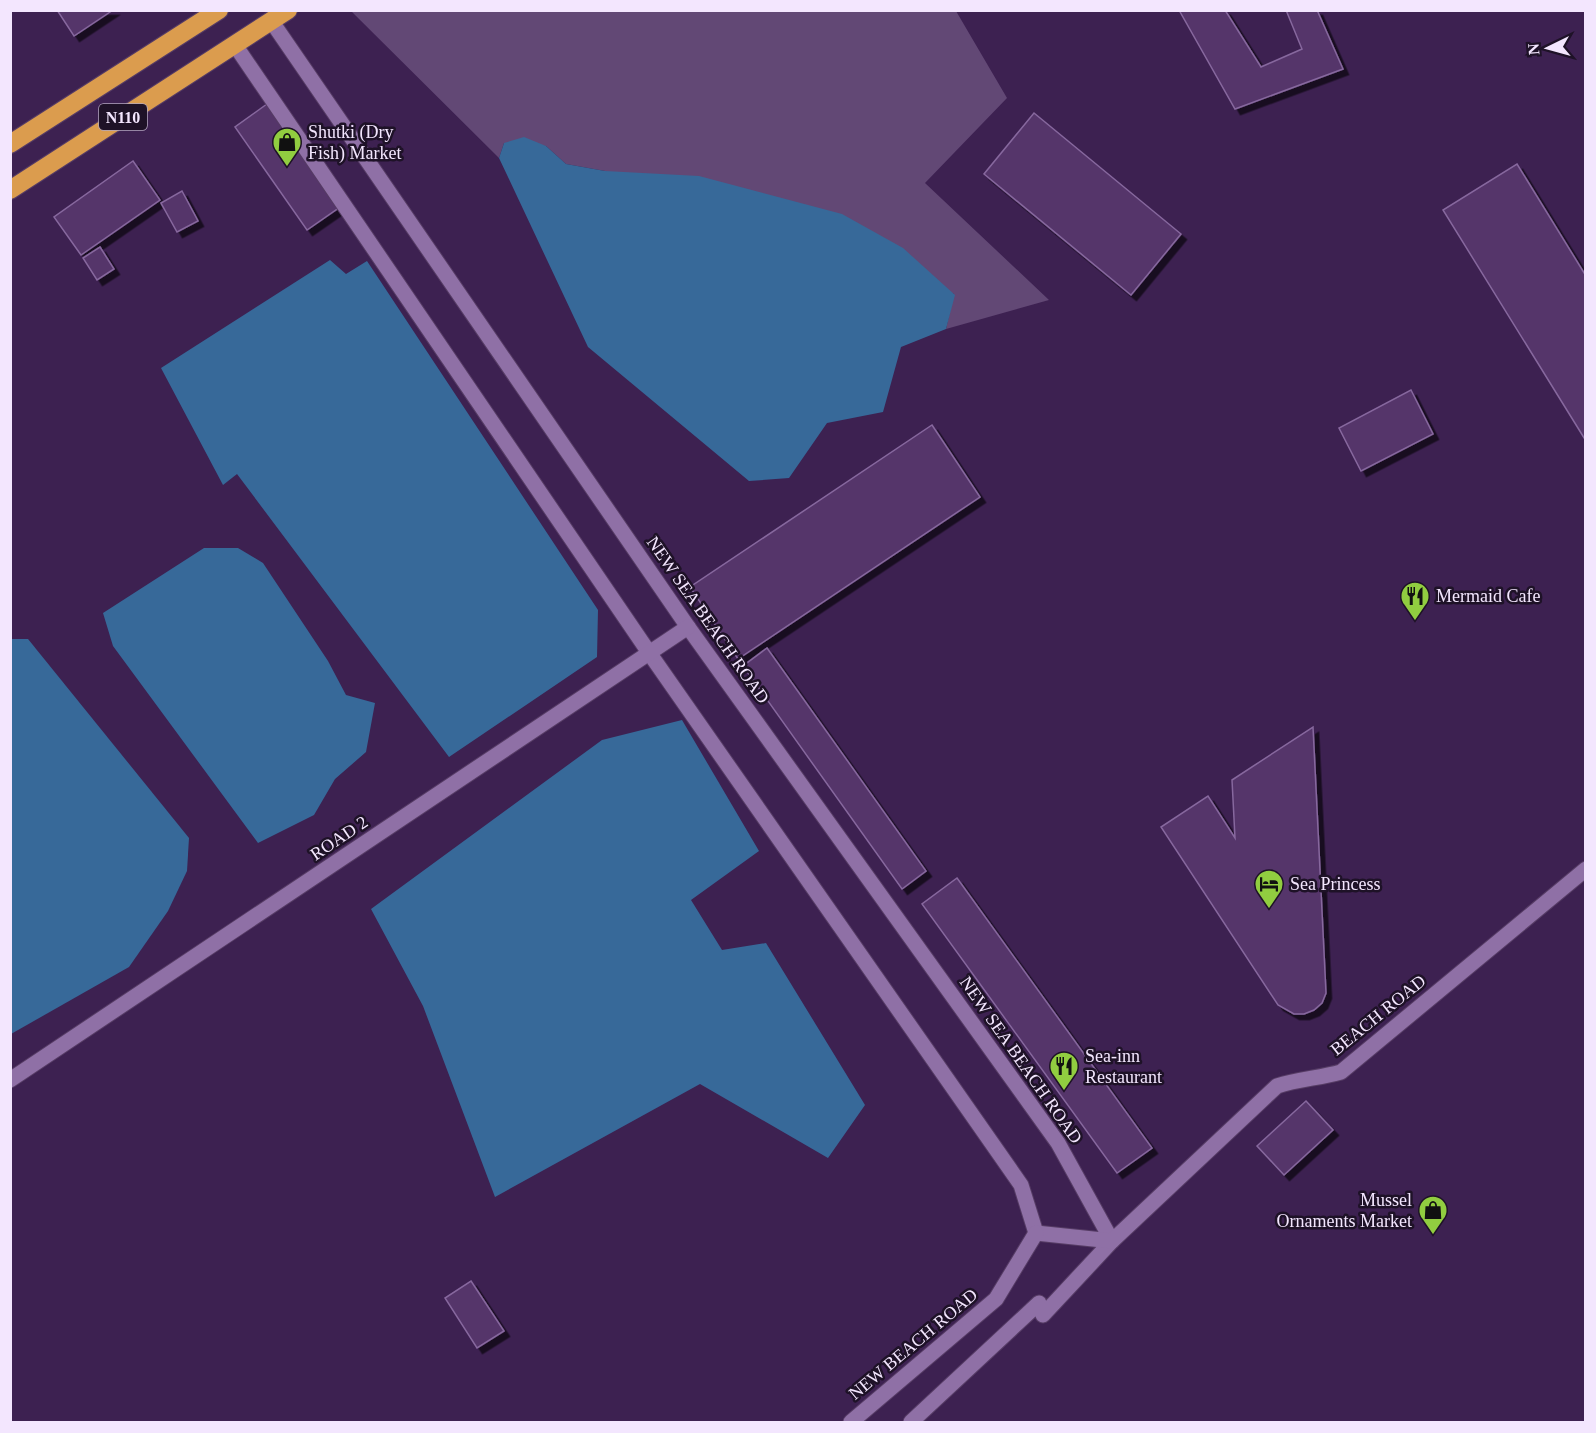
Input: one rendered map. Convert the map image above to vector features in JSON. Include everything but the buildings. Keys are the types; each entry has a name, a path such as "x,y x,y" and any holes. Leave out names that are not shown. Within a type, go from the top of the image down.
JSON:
{"highway":[{"name":"N110","path":"10,190 288,10"},
{"name":"N110","path":"10,144 218,11"}],"street":[{"name":"NEW SEA BEACH ROAD","path":"272,22 688,627 1058,1143 1112,1241"},
{"path":"235,45 650,654 1021,1185 1036,1233 1112,1241"},
{"name":"ROAD 2","path":"10,1080 688,627"},
{"name":"BEACH ROAD","path":"1112,1241 1277,1086 1299,1079 1325,1077 1341,1072 1586,869"},
{"name":"NEW BEACH ROAD","path":"850,1422 996,1299 1036,1233"},
{"path":"911,1422 1040,1303 1043,1315 1112,1241"}],"shaded area":[{"path":"351,11 956,11 1007,98 925,183 1049,300 946,329 954,294 605,171 566,164 546,146 504,143 499,158"}],"water":[{"path":"524,137 546,146 566,164 605,171 699,176 842,214 903,248 955,295 946,329 901,347 883,412 827,423 789,478 749,481 588,347 499,158 504,143"},
{"path":"330,260 346,274 367,261 598,610 597,657 449,757 237,474 223,485 161,368"},
{"path":"204,548 238,548 263,563 328,661 346,695 375,703 366,752 335,779 314,815 258,843 113,646 103,613"},
{"path":"11,639 28,639 189,838 187,871 168,911 129,967 11,1034"},
{"path":"682,720 759,851 691,900 722,950 766,943 865,1105 828,1158 700,1084 495,1197 423,1006 371,909 602,740"}],"place":[{"name":"Shutki (Dry Fish) Market","path":"287,168"},
{"name":"Mermaid Cafe","path":"1415,622"},
{"name":"Sea Princess","path":"1269,910"},
{"name":"Sea-inn Restaurant","path":"1064,1092"},
{"name":"Mussel Ornaments Market","path":"1433,1236"}]}
